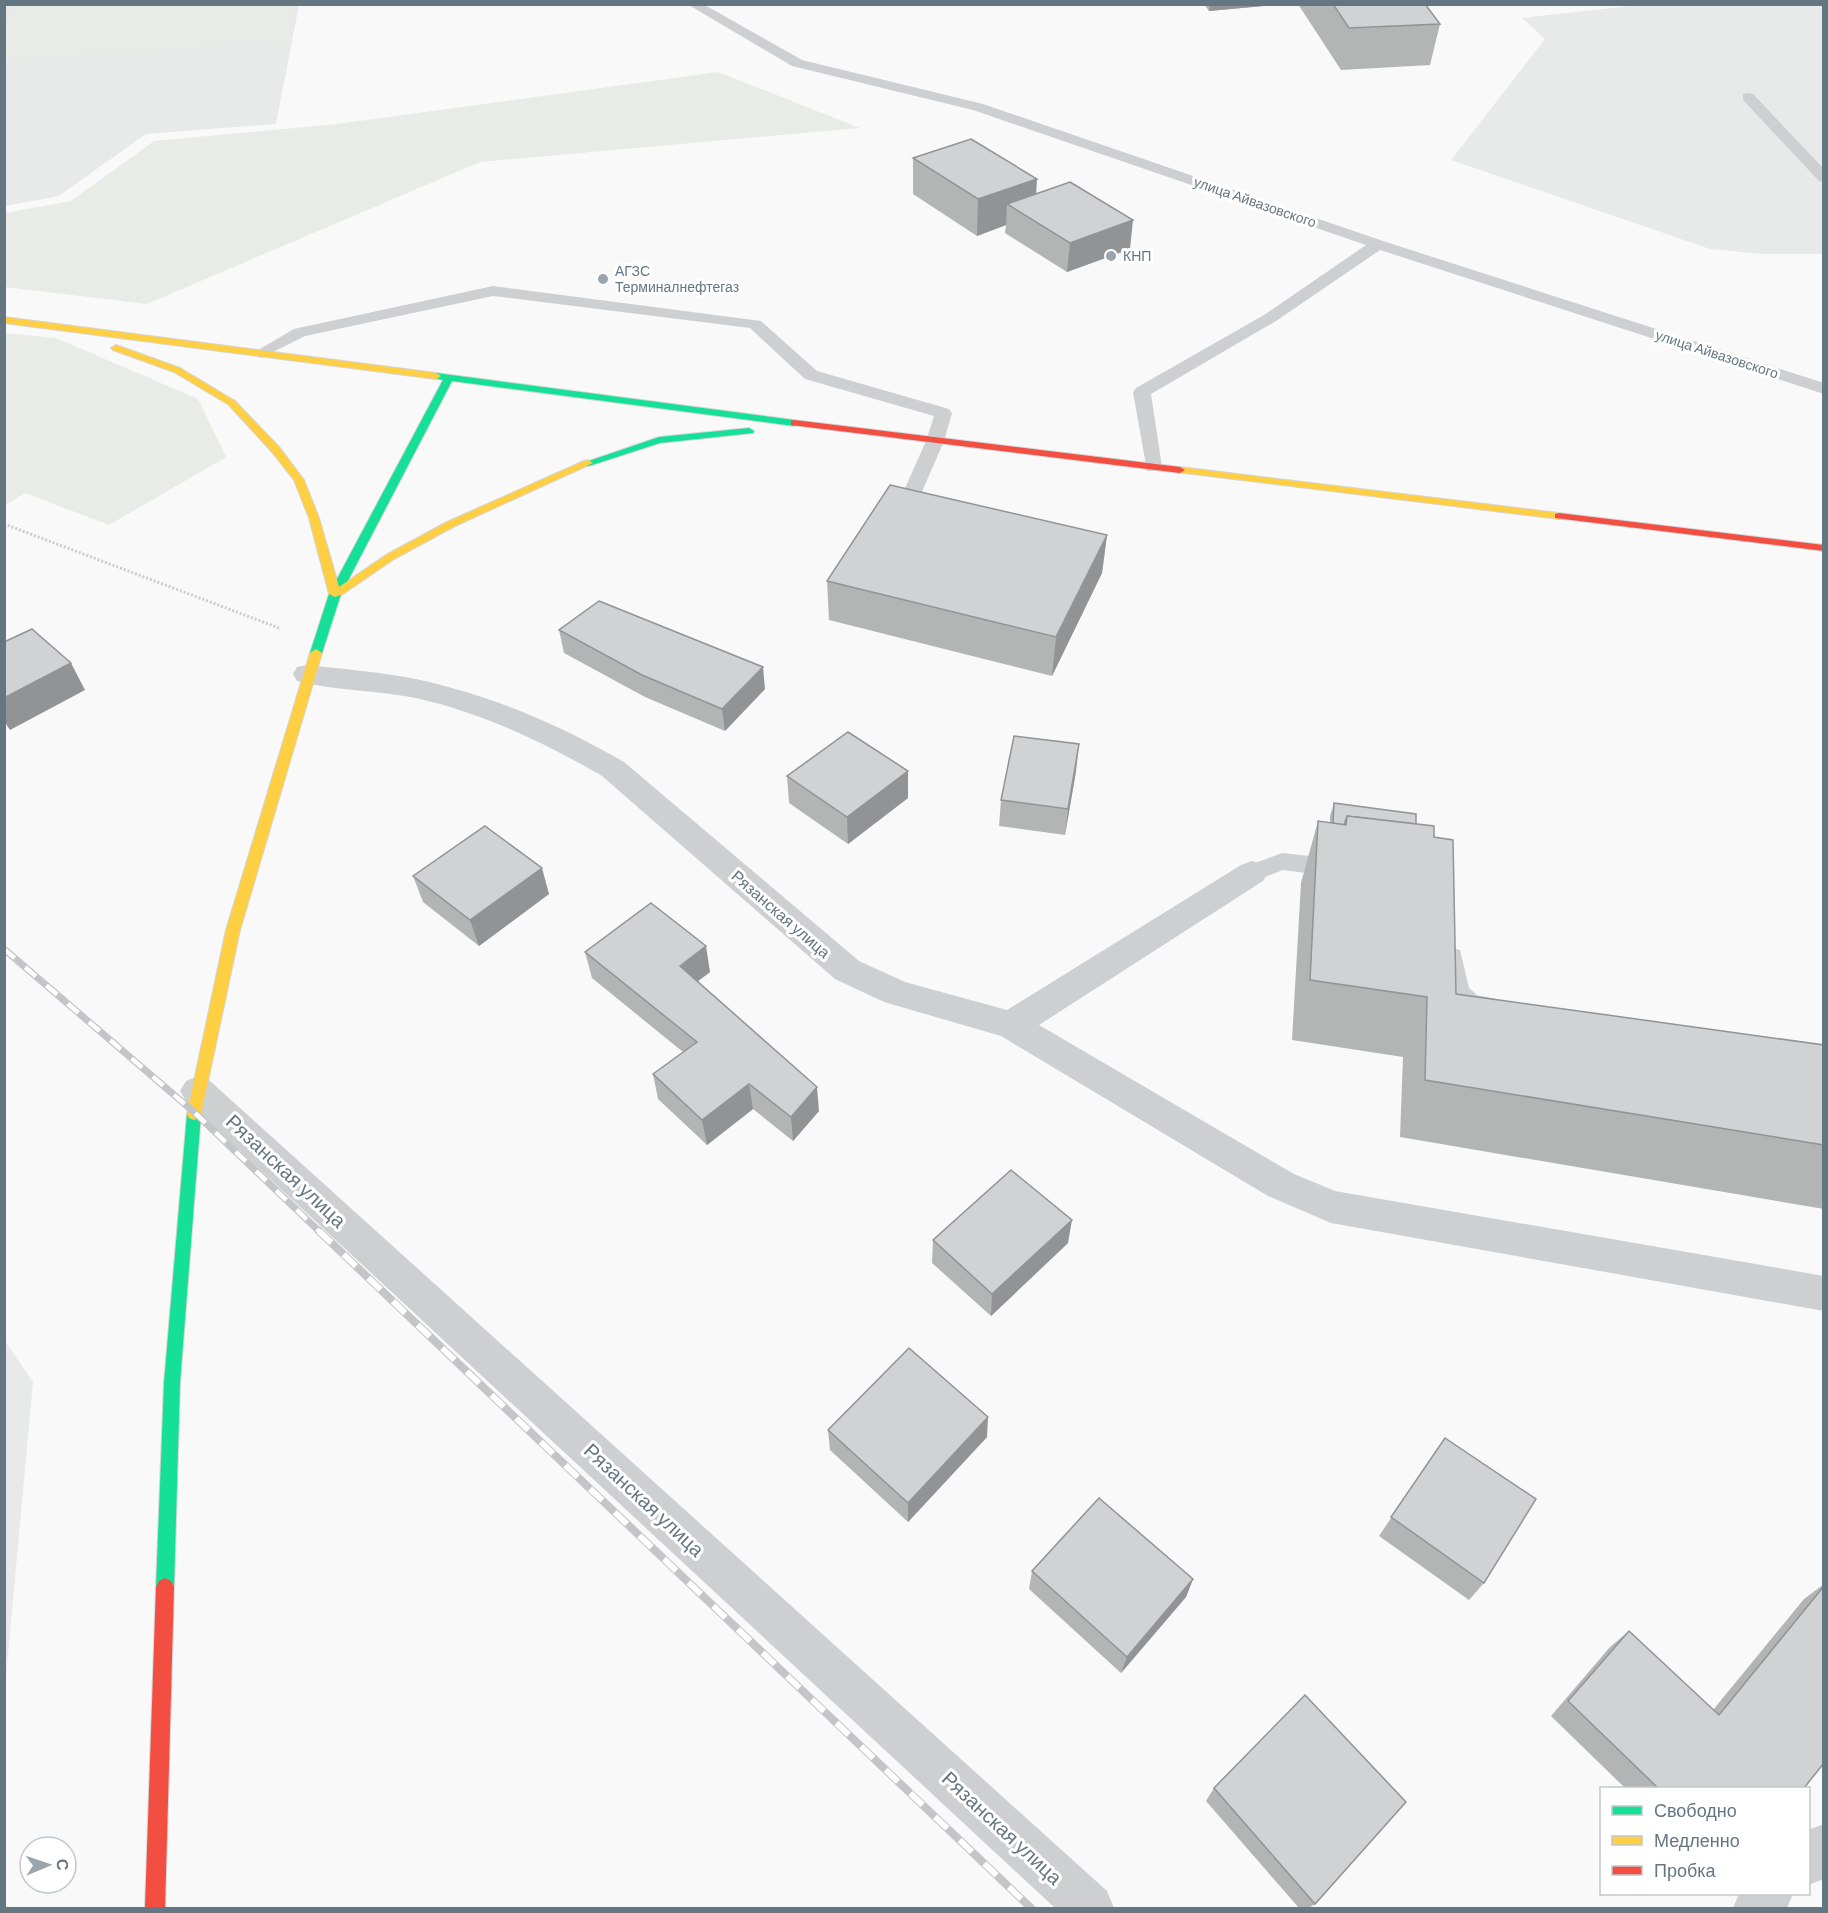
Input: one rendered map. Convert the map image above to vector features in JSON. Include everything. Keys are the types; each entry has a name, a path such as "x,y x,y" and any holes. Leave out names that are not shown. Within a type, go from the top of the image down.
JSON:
{"main road":[{"path":"4,320 934,441 1824,548"},
{"path":"58,327 177,370 232,403 276,450 299,480 314,518 335,594"},
{"path":"155,1908 171,1383 194,1112 198,1091 233,930 307,674 335,594 449,377"},
{"path":"335,594 390,557 451,524 580,465 659,440 724,431 848,429"}],"street":[{"name":"Рязанская улица","path":"307,674 430,692 487,710 575,746 613,769 847,970 896,993 1011,1025 1281,1185 1331,1207 1824,1294"},
{"path":"1011,1025 1252,873"},
{"name":"Рязанская улица","path":"198,1091 1090,1908"},
{"path":"1810,1859 1824,1848"},
{"path":"1757,1908 1767,1895"}],"lane":[{"name":"улица Айвазовского","path":"693,4 797,63 978,107 1378,244 1824,389"},
{"path":"1748,97 1824,178"},
{"path":"1152,467 1142,392 1270,318 1378,244"},
{"path":"261,353 300,332 493,291 755,324 811,375 943,413 934,441 907,504 942,511"},
{"path":"1252,873 1282,861 1363,871"},
{"path":"1448,937 1456,992 1470,1003 1518,1012"}],"path":[{"path":"4,524 280,629"}],"shaded area":[{"path":"16,4 294,5 287,41 5,59 5,28"},
{"path":"1648,4 1823,5 1823,254 1763,254 1710,249 1451,160 1545,39 1522,18"},
{"path":"5,5 299,5 276,124 146,134 59,196 5,206"},
{"path":"718,72 860,128 480,162 147,304 5,287 5,213 71,201 154,141 337,124"},
{"path":"5,333 56,338 198,399 226,457 109,525 25,493 5,505"},
{"path":"5,1341 33,1382 5,1687"}],"building":[{"path":"1333,4 1425,4 1440,24 1349,28"},
{"path":"971,139 1037,179 978,199 913,158"},
{"path":"1070,182 1133,220 1070,243 1007,204"},
{"path":"890,485 1107,535 1056,637 827,581"},
{"path":"599,601 763,667 722,709 642,675 559,630"},
{"path":"32,629 71,663 4,698 4,642"},
{"path":"848,732 908,771 847,817 787,776"},
{"path":"1014,736 1079,744 1068,809 1001,800"},
{"path":"1334,803 1416,814 1416,824 1347,816 1344,825 1333,823"},
{"path":"1347,816 1434,826 1434,837 1453,840 1456,994 1824,1045 1824,1145 1425,1080 1427,997 1310,980 1318,821 1346,825"},
{"path":"485,826 542,868 470,920 413,876"},
{"path":"651,903 706,946 680,966 817,1087 791,1117 749,1084 702,1120 653,1074 697,1042 585,952"},
{"path":"1011,1170 1072,1220 992,1294 933,1240"},
{"path":"909,1348 988,1417 908,1503 828,1430"},
{"path":"1445,1438 1536,1499 1484,1583 1391,1517"},
{"path":"1099,1498 1193,1579 1127,1657 1032,1571"},
{"path":"1824,1586 1824,1763 1805,1787 1657,1787 1568,1701 1629,1631 1719,1715"},
{"path":"1305,1695 1406,1802 1315,1904 1214,1788"}],"railway":[{"path":"4,949 194,1112 321,1233"},
{"path":"319,1231 1031,1908"}],"traffic: fast":[{"path":"436,376 794,423"},
{"path":"316,653 335,594 449,377"},
{"path":"588,463 659,440 749,431"},
{"path":"165,1587 172,1383 194,1114"}],"traffic: slow":[{"path":"4,320 436,376"},
{"path":"116,348 177,370 232,403 276,450 299,480 314,518 335,594"},
{"path":"339,592 390,557 451,524 588,463"},
{"path":"1180,470 1559,516"},
{"path":"194,1114 233,930 316,653"}],"traffic: jam":[{"path":"794,423 1180,470"},
{"path":"1559,516 1824,548"},
{"path":"155,1908 165,1587"}],"place":[{"name":"КНП","path":"1111,256"},
{"name":"АГЗС Терминалнефтегаз","path":"603,279"}]}
